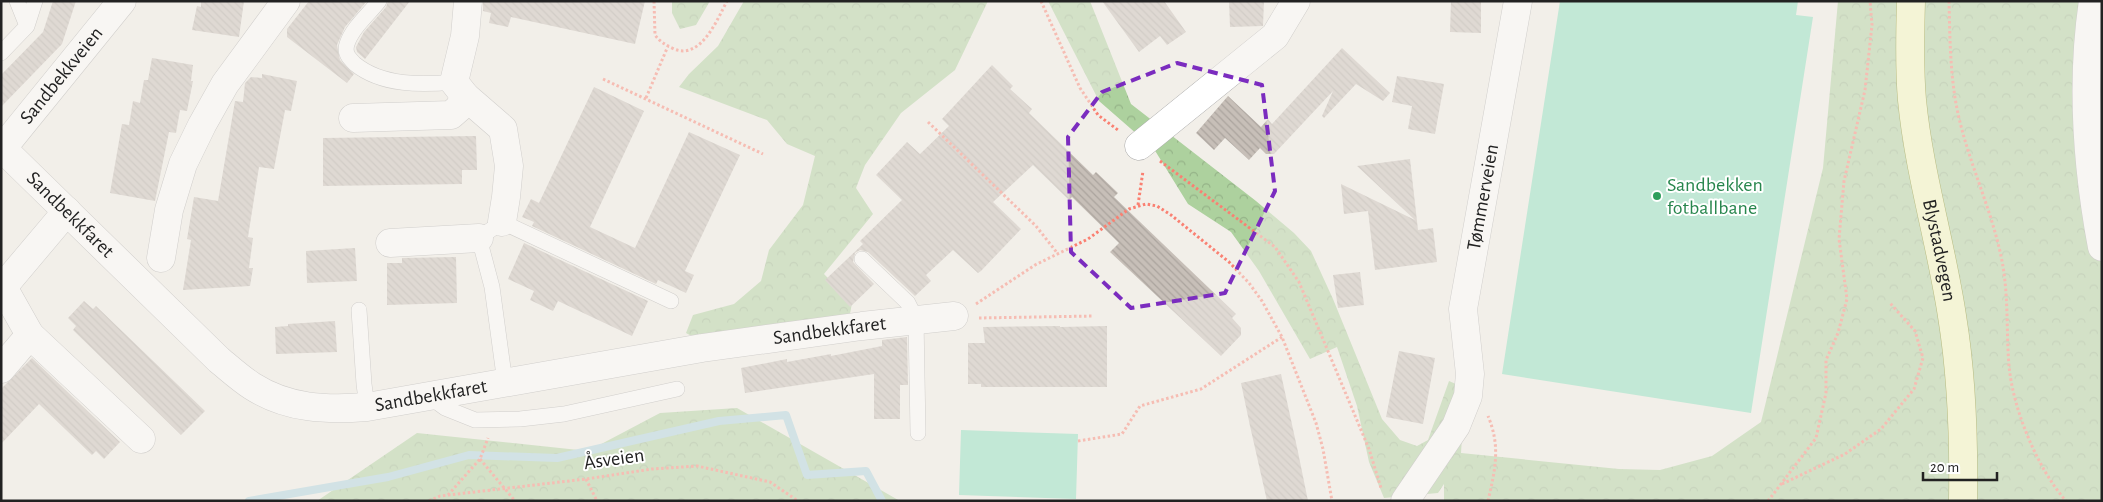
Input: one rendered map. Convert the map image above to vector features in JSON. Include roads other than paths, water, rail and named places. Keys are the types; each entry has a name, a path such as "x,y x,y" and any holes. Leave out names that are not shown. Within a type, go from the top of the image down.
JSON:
{"main road":[{"name":"Blystadvegen","path":"1911,1 1910,68 1917,135 1944,271 1958,355 1964,439 1963,501"}],"street":[{"name":"Sandbekkveien","path":"2,150 122,1"},
{"path":"161,258 172,201 183,164 225,84 286,1"},
{"path":"353,118 451,115 459,108 468,1"},
{"path":"1144,150 1275,36 1296,1"},
{"name":"Tømmerveien","path":"1394,496 1477,403 1470,374 1462,309 1518,1"},
{"path":"2093,1 2087,102 2091,166 2102,247"},
{"path":"460,89 502,129 509,166 502,222"},
{"name":"Sandbekkfaret","path":"2,150 219,360 252,386 279,401 306,408 367,407 702,348 954,316"},
{"path":"67,211 2,288 30,335 141,439"},
{"path":"390,243 479,238"},
{"path":"1,369 30,335"}],"lane":[{"path":"17,1 27,26"},
{"path":"1,53 27,26 35,1"},
{"path":"379,1 351,35 346,45 348,58 360,68 391,81 460,89"},
{"path":"505,383 492,287 479,238 502,222 671,301"},
{"path":"862,260 908,303 916,320 918,433"},
{"path":"360,310 367,407"},
{"path":"430,397 445,408 475,420 520,419 564,414 677,390"}],"waterway":[{"path":"249,501 388,477 469,455 557,458 719,421 786,415 807,475 866,471 882,501"}],"place":[{"name":"Sandbekken fotballbane","path":"1657,196"}]}
